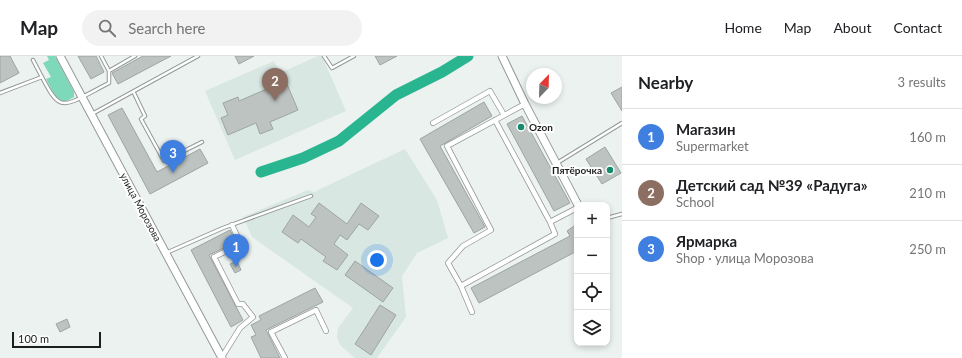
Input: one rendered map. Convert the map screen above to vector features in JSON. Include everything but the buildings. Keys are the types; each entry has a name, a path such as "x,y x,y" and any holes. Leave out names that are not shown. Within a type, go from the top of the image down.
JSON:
{"street":[{"name":"улица Морозова","path":"60,56 222,358"},
{"path":"504,58 525,104 576,202"},
{"path":"433,123 490,91 504,115"},
{"path":"472,312 461,286 448,263 463,246 492,230 447,146 525,104"},
{"path":"461,286 555,234 495,120"},
{"path":"550,222 574,208"},
{"path":"222,358 240,328 253,317 243,304 238,304 214,257 241,244 232,225"},
{"path":"285,358 271,332 316,310 326,331"}],"lane":[{"path":"33,60 58,103 69,104 109,83 109,71 101,56"},
{"path":"109,71 135,56"},
{"path":"92,114 198,56"},
{"path":"324,56 332,68 354,56"},
{"path":"0,93 42,77"},
{"path":"134,92 145,116 141,119 164,161 202,142"},
{"path":"556,163 622,123"},
{"path":"166,253 232,225 311,196"},
{"path":"610,217 622,214"}],"shaded area":[{"path":"318,56 322,56 346,111 235,160 205,91 274,61 280,73"},
{"path":"405,149 437,200 448,238 417,253 402,276 406,317 377,358 355,358 341,346 337,338 338,328 353,308 252,237 243,217 308,190 314,192"}],"green space":[{"path":"47,56 55,56 74,92 74,97 65,102 56,98 46,79 51,77 43,63 49,60"}],"waterway":[{"path":"261,172 303,158 339,141 396,95 442,72 468,56"}],"place":[{"name":"Детский сад №39 «Радуга»","path":"275,101"},
{"name":"Ozon","path":"521,127"},
{"name":"Пятёрочка","path":"610,170"},
{"name":"Ярмарка","path":"173,173"},
{"name":"Магазин","path":"236,267"}]}
